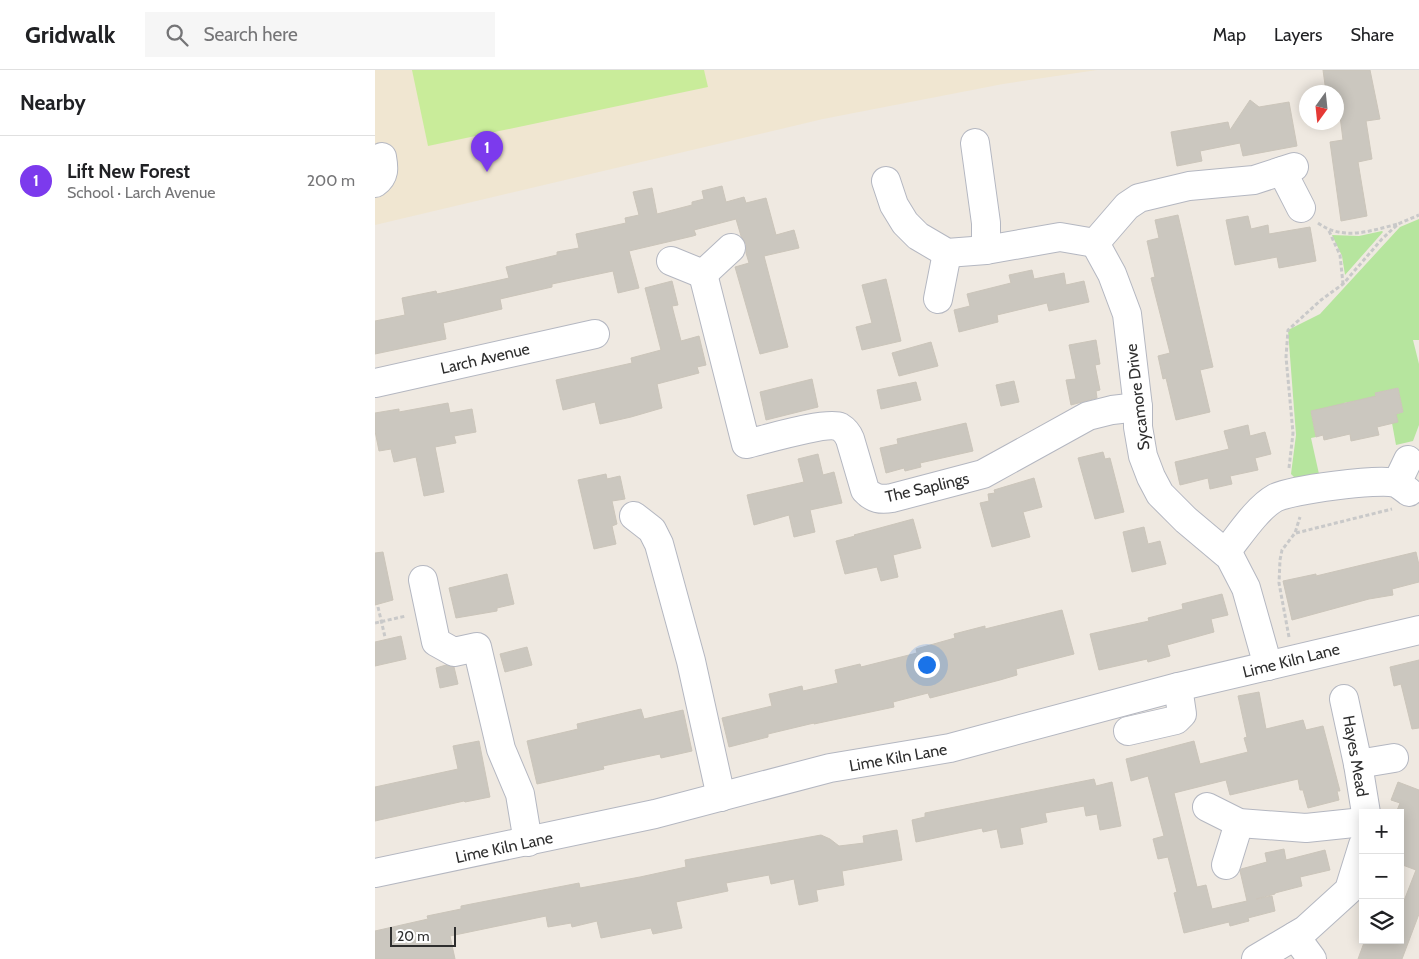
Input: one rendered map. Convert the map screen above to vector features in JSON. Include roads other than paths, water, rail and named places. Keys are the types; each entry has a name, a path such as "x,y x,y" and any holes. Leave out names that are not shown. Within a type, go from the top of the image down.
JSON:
{"street":[{"path":"975,143 986,223 986,250"},
{"path":"886,181 894,205 905,223 919,236 947,253 986,250 1060,237 1095,243 1127,206 1139,198 1189,186 1254,180 1287,169 1301,208"},
{"name":"Sycamore Drive","path":"1095,243 1112,274 1127,314 1138,427 1143,456 1154,485 1160,494 1186,520 1226,552 1237,568 1246,588 1268,666"},
{"path":"671,261 703,274 731,248"},
{"path":"938,299 947,253"},
{"name":"The Saplings","path":"703,274 746,444 825,426 840,427 849,434 851,439 865,490 869,495 878,499 892,498 983,474 1088,416 1137,406"},
{"name":"Larch Avenue","path":"375,383 595,334"},
{"path":"1226,552 1264,507 1275,498 1292,493 1405,478"},
{"path":"634,516 652,530 659,544 691,661 721,798"},
{"path":"423,580 436,642 454,652 477,648 501,749 519,794 528,842"},
{"name":"Lime Kiln Lane","path":"375,873 655,814 831,768 950,748 1178,687 1419,630"},
{"path":"1128,731 1176,720 1181,714 1178,687"},
{"name":"Hayes Mead","path":"1345,700 1365,809"},
{"path":"1358,764 1394,758"},
{"path":"1207,807 1239,823 1306,828 1359,822"},
{"path":"1227,865 1239,823"},
{"path":"1256,959 1305,930 1349,890 1360,854"},
{"path":"1295,936 1312,959"}],"place":[{"name":"Lift New Forest","path":"487,172"}]}
